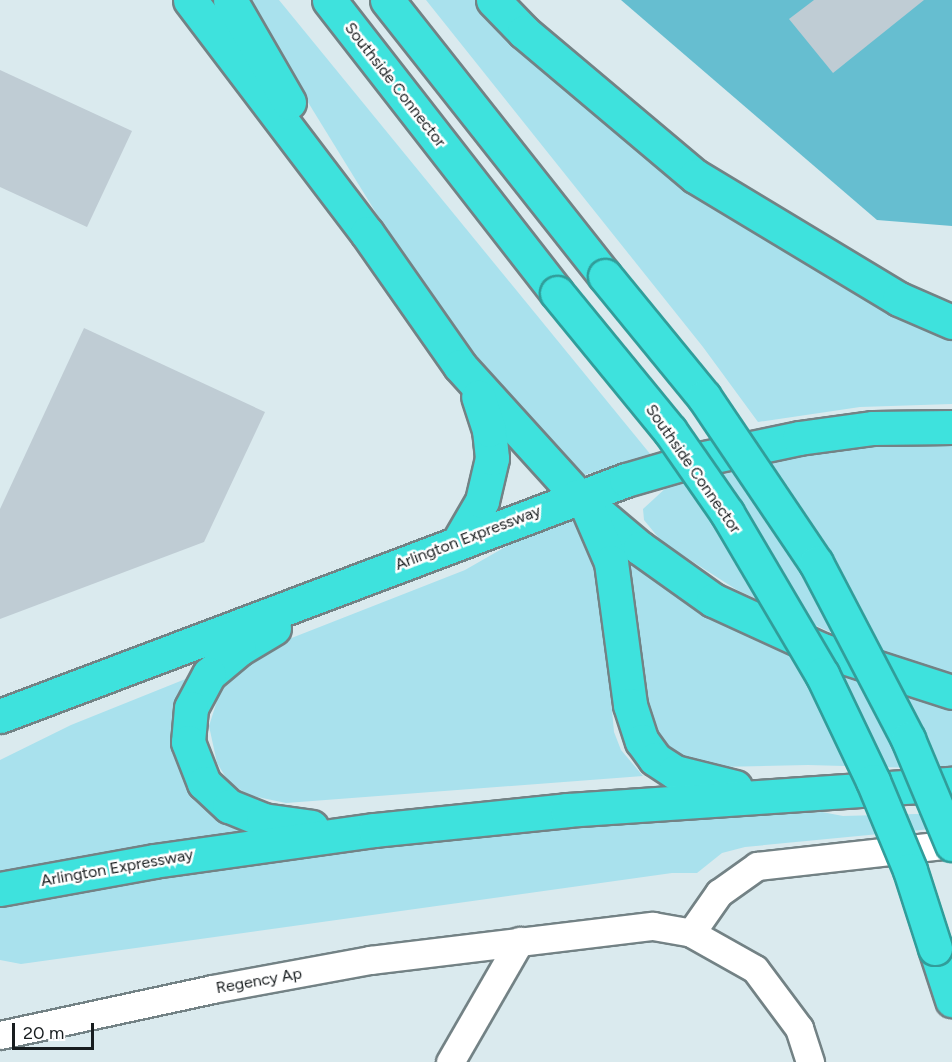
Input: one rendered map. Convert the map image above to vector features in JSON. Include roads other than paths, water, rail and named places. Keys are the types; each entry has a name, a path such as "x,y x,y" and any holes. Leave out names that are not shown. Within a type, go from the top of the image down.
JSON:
{"highway":[{"path":"190,0 367,233 460,366 505,419 578,496 640,548 713,600 822,650 952,692"},
{"path":"230,0 367,233"},
{"name":"Southside Connector","path":"329,0 557,293 670,431 727,513 822,674 873,781 910,870 952,1000"},
{"path":"387,0 605,276 704,397 816,564 908,739 952,844"},
{"path":"493,0 524,32 695,176 899,299 952,322"},
{"path":"460,366 482,406 492,445 482,501 460,539"},
{"name":"Arlington Expressway","path":"0,716 460,539 578,496 671,466 773,442 873,428 952,427"},
{"path":"578,496 600,529 611,562 630,705 648,750 675,772 701,781 821,792"},
{"path":"375,830 300,826 239,812 219,800 204,783 194,764 188,731 195,696 219,664 260,636 384,569"},
{"path":"0,734 158,657"},
{"name":"Arlington Expressway","path":"0,889 185,856 375,830 567,810 952,784"}],"street":[{"path":"691,933 719,893 757,866 952,844"},
{"name":"Regency Ap","path":"0,1035 316,970 630,926 654,926 691,933 755,969 799,1028 810,1062"},
{"path":"450,1062 520,941"}]}
